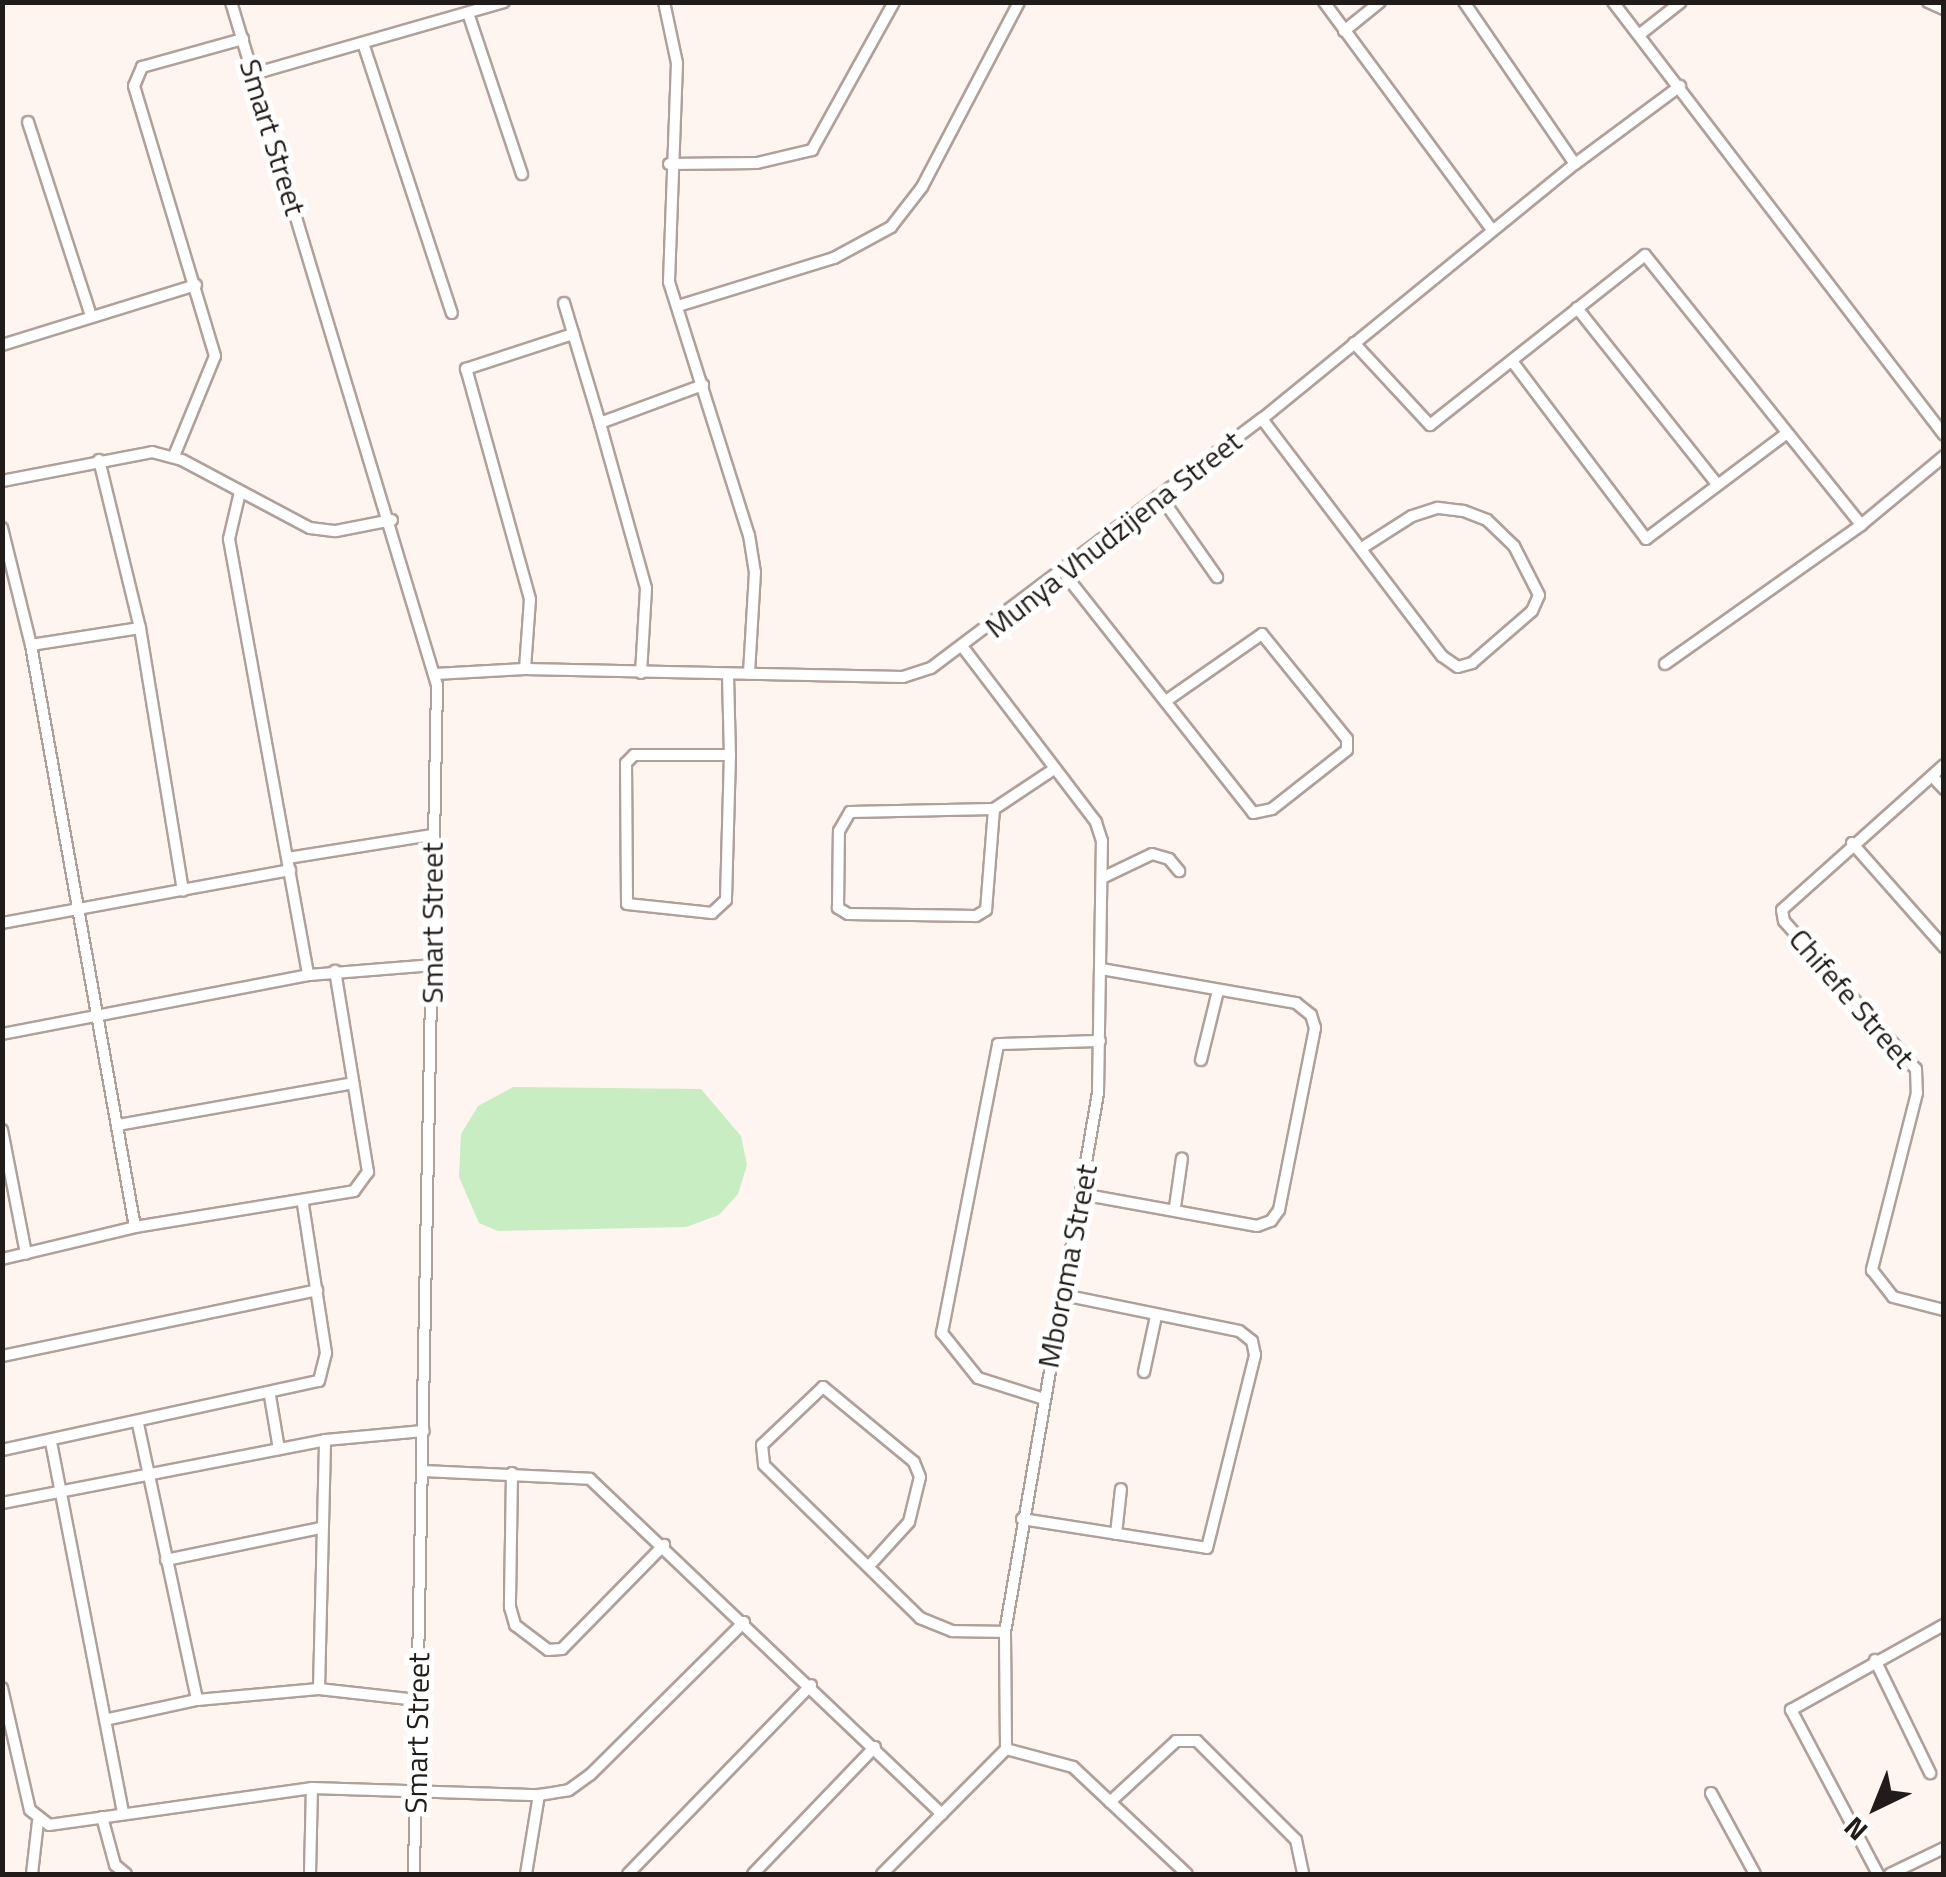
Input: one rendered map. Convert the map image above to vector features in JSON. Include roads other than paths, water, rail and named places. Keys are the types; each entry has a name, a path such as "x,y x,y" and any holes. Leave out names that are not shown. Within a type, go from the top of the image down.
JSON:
{"street":[{"name":"Smart Street","path":"231,2 392,520 435,674 414,1874"},
{"path":"253,74 364,46 504,2"},
{"path":"664,2 677,63 669,164 669,282 752,554 749,674"},
{"path":"669,164 757,162 812,150 894,2"},
{"path":"678,306 834,258 891,227 922,187 1019,2"},
{"path":"1324,2 1492,230"},
{"path":"1344,30 1380,2"},
{"path":"1464,2 1575,164"},
{"path":"1613,2 1944,435"},
{"path":"1639,35 1681,2"},
{"path":"1928,2 1944,8"},
{"path":"468,14 522,174"},
{"path":"174,456 215,356 136,75 142,68 243,39"},
{"path":"364,46 452,313"},
{"name":"Munya Vhudzijena Street","path":"435,674 525,670 903,677 964,649 1262,419 1575,164 1680,86"},
{"path":"28,122 91,316"},
{"path":"1354,344 1430,425 1645,255 1861,525"},
{"path":"3,342 196,285"},
{"path":"564,303 646,588 641,673"},
{"path":"1578,308 1718,485"},
{"path":"525,670 530,600 466,369 572,334"},
{"path":"1512,360 1646,539 1787,433"},
{"path":"600,423 703,385"},
{"path":"1262,419 1442,656 1458,666 1472,663 1532,611 1540,595 1514,546 1487,520 1462,511 1437,508 1412,516 1362,548"},
{"path":"2,481 132,453 174,456 320,530 392,520"},
{"path":"1665,664 1861,525 1944,456"},
{"path":"99,460 140,628 183,891"},
{"path":"240,492 229,538 308,975"},
{"path":"1161,497 1217,577"},
{"path":"2,528 31,645 74,912 135,1227"},
{"path":"1064,572 1252,813 1272,808 1348,750 1347,739 1262,634 1166,700"},
{"path":"31,645 140,628"},
{"name":"Mboroma Street","path":"964,649 1096,822 1102,878 1100,1042 1081,1194 1041,1398 1004,1632 1006,1750"},
{"path":"728,674 730,755 722,909 627,904 626,763 634,755 730,755"},
{"name":"Chifefe Street","path":"1944,765 1787,900 1784,921 1916,1069 1917,1094 1872,1270 1893,1297 1944,1310"},
{"path":"994,809 986,910 940,915 848,914 838,908 838,831 850,812 994,809 1054,768"},
{"path":"1932,776 1944,789"},
{"path":"2,923 183,891 289,864 432,835"},
{"path":"1852,844 1944,948"},
{"path":"1102,878 1152,854 1169,859 1179,871"},
{"path":"2,1034 308,975 432,965"},
{"path":"1081,1194 1175,1207 1257,1226 1270,1221 1278,1210 1308,1065 1311,1014 1296,1003 1102,969"},
{"path":"2,1259 135,1227 304,1204 364,1182 335,971"},
{"path":"1201,1060 1218,991"},
{"path":"1041,1398 978,1378 942,1332 998,1044 1100,1042"},
{"path":"118,1125 353,1083"},
{"path":"2,1130 26,1254"},
{"path":"1175,1207 1182,1158"},
{"path":"2,1450 312,1387 324,1374 304,1204"},
{"path":"2,1356 316,1290"},
{"path":"1022,1519 1193,1551 1206,1548 1256,1356 1240,1331 1063,1295"},
{"path":"1144,1372 1156,1316"},
{"path":"870,1566 909,1522 920,1477 914,1462 824,1387 759,1456 870,1566 934,1628 1004,1632"},
{"path":"270,1396 279,1449"},
{"path":"138,1424 197,1700"},
{"path":"2,1503 325,1440 424,1430"},
{"path":"318,1690 325,1440"},
{"path":"51,1442 109,1719 123,1812"},
{"path":"423,1471 590,1478 664,1544 942,1814"},
{"path":"512,1473 510,1607 515,1625 548,1650 562,1649 664,1544"},
{"path":"1116,1534 1121,1490"},
{"path":"166,1560 320,1528"},
{"path":"38,1821 49,1826 123,1812 312,1788 418,1788 539,1796 569,1790 590,1775 744,1622"},
{"path":"1878,1874 1791,1710 1944,1625"},
{"path":"1875,1660 1930,1773"},
{"path":"628,1874 811,1685"},
{"path":"2,1688 38,1821 32,1874"},
{"path":"109,1719 197,1700 318,1690 417,1700"},
{"path":"1110,1802 1176,1741 1197,1741 1296,1840 1303,1874"},
{"path":"753,1874 875,1747"},
{"path":"882,1874 1006,1750 1062,1761 1187,1874"},
{"path":"310,1874 312,1788"},
{"path":"1711,1793 1755,1874"},
{"path":"526,1874 539,1796"},
{"path":"102,1817 115,1864 126,1874"},
{"path":"1890,1874 1944,1848"}]}
